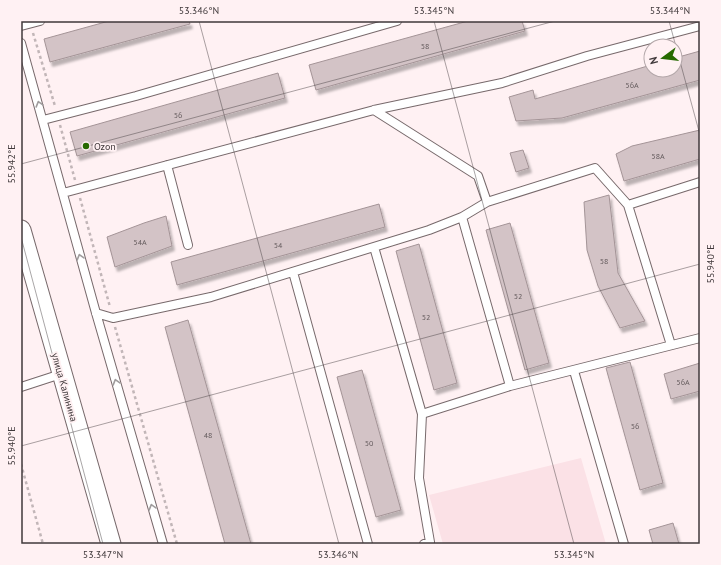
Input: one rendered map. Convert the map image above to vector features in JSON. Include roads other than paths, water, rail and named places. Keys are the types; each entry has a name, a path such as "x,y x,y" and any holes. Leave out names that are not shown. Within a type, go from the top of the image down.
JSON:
{"street":[{"name":"улица Калинина","path":"21,230 61,374 111,544"}],"lane":[{"path":"21,26 40,21"},
{"path":"43,120 397,21"},
{"path":"63,193 374,110 502,83 587,56 700,26"},
{"path":"21,43 96,313 163,544"},
{"path":"374,110 478,176 487,202"},
{"path":"167,165 188,245"},
{"path":"96,313 113,318 211,297 429,230 462,217 487,202 595,168 628,205 671,345"},
{"path":"628,205 700,182"},
{"path":"462,217 510,386"},
{"path":"374,247 422,414 419,478 428,543"},
{"path":"292,272 368,544"},
{"path":"422,414 510,386 700,338"},
{"path":"574,371 624,544"},
{"path":"21,387 61,374"}],"place":[{"name":"Ozon","path":"86,146"}]}
